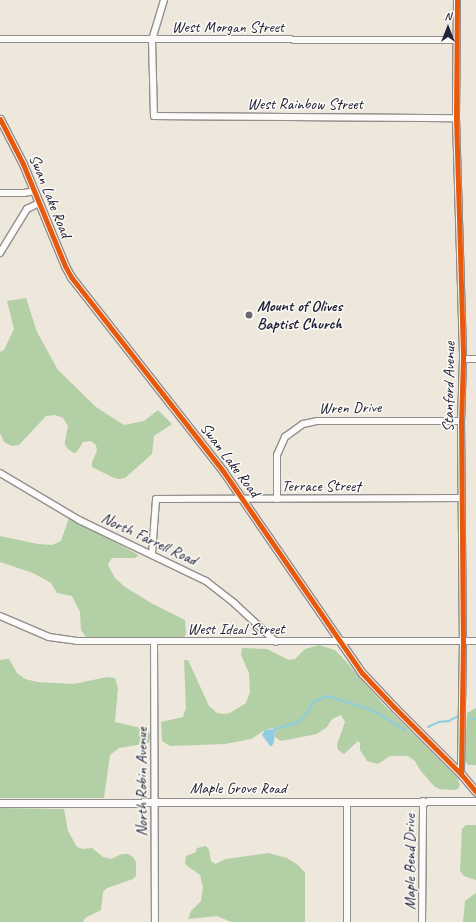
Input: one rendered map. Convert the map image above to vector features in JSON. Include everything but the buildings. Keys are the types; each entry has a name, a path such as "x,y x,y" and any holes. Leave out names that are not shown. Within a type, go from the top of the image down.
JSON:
{"street":[{"path":"152,40 164,0"},
{"name":"Stanford Avenue","path":"457,0 456,118 463,359 461,420 463,641 461,774"},
{"name":"West Morgan Street","path":"0,39 457,40"},
{"name":"West Rainbow Street","path":"152,40 154,116 456,118"},
{"name":"Swan Lake Road","path":"0,119 23,164 65,266 71,277 169,401 242,498 340,641 371,682 461,774 476,792"},
{"path":"0,194 35,191"},
{"path":"0,253 27,208 39,203"},
{"path":"463,359 476,359"},
{"name":"Wren Drive","path":"278,499 277,455 285,436 303,424 317,421 461,420"},
{"name":"North Farrell Road","path":"0,473 79,520 206,581 276,642"},
{"name":"Terrace Street","path":"152,554 156,499 461,498"},
{"name":"West Ideal Street","path":"0,616 43,634 65,640 154,642 476,641"},
{"name":"North Robin Avenue","path":"154,642 156,802 155,922"},
{"name":"Maple Bend Drive","path":"422,922 423,801"},
{"name":"Maple Grove Road","path":"0,803 476,801"},
{"path":"347,802 347,922"}],"green space":[{"path":"26,298 37,332 58,370 96,407 124,425 144,421 158,410 172,424 154,436 152,454 125,478 114,478 92,467 92,462 97,451 96,445 91,441 83,442 77,452 74,453 69,450 65,445 68,426 63,418 55,415 46,416 19,445 12,446 4,442 0,433 0,352 4,350 14,329 7,301"},
{"path":"69,518 137,554 138,556 135,558 112,558 108,564 115,578 125,587 151,603 185,620 186,634 184,637 86,637 81,630 80,612 72,596 57,593 51,583 33,573 0,562 0,536 38,544 52,545 61,541"},
{"path":"319,645 335,650 341,656 383,704 457,777 460,785 458,789 439,789 434,786 420,770 415,761 408,756 390,756 378,764 367,761 360,750 360,743 358,741 344,754 338,750 337,745 345,722 341,715 332,719 327,727 317,734 281,741 275,737 273,728 265,730 251,739 225,744 170,746 162,741 161,722 183,717 186,708 184,660 188,660 209,706 217,713 223,714 230,713 246,703 250,692 249,673 241,655 242,648 267,649 289,660 295,659 305,649"},
{"path":"9,659 17,673 25,679 37,682 74,684 107,677 115,678 118,688 115,722 141,728 150,733 150,739 149,743 119,748 110,755 104,798 0,798 0,660"},
{"path":"476,708 476,765 468,765 465,760 467,713"},
{"path":"0,808 64,809 68,831 77,847 83,849 92,848 103,857 111,859 122,854 128,854 133,857 136,862 136,876 133,879 107,888 103,892 101,910 85,918 83,922 0,922"},
{"path":"466,825 476,825 476,880 464,876 460,871 462,829"},
{"path":"206,846 209,850 211,861 215,864 226,859 268,853 287,858 298,865 305,873 305,922 231,922 217,916 188,919 191,911 201,901 203,887 200,875 186,865 186,856 196,852 197,848"},
{"path":"476,893 476,922 463,922 465,901"}],"water":[{"path":"275,729 274,742 272,746 270,746 262,735 265,730"}],"waterway":[{"path":"275,729 299,722 308,712 313,702 328,696 372,710 405,730"},
{"path":"428,727 457,717"},
{"path":"471,718 476,719"}],"cycle path":[{"path":"457,0 456,118 463,359 461,421 463,641 461,774"},
{"path":"0,119 23,164 65,266 71,277 223,471 362,673 461,774 476,792"}],"place":[{"name":"Mount of Olives Baptist Church","path":"249,315"}]}
